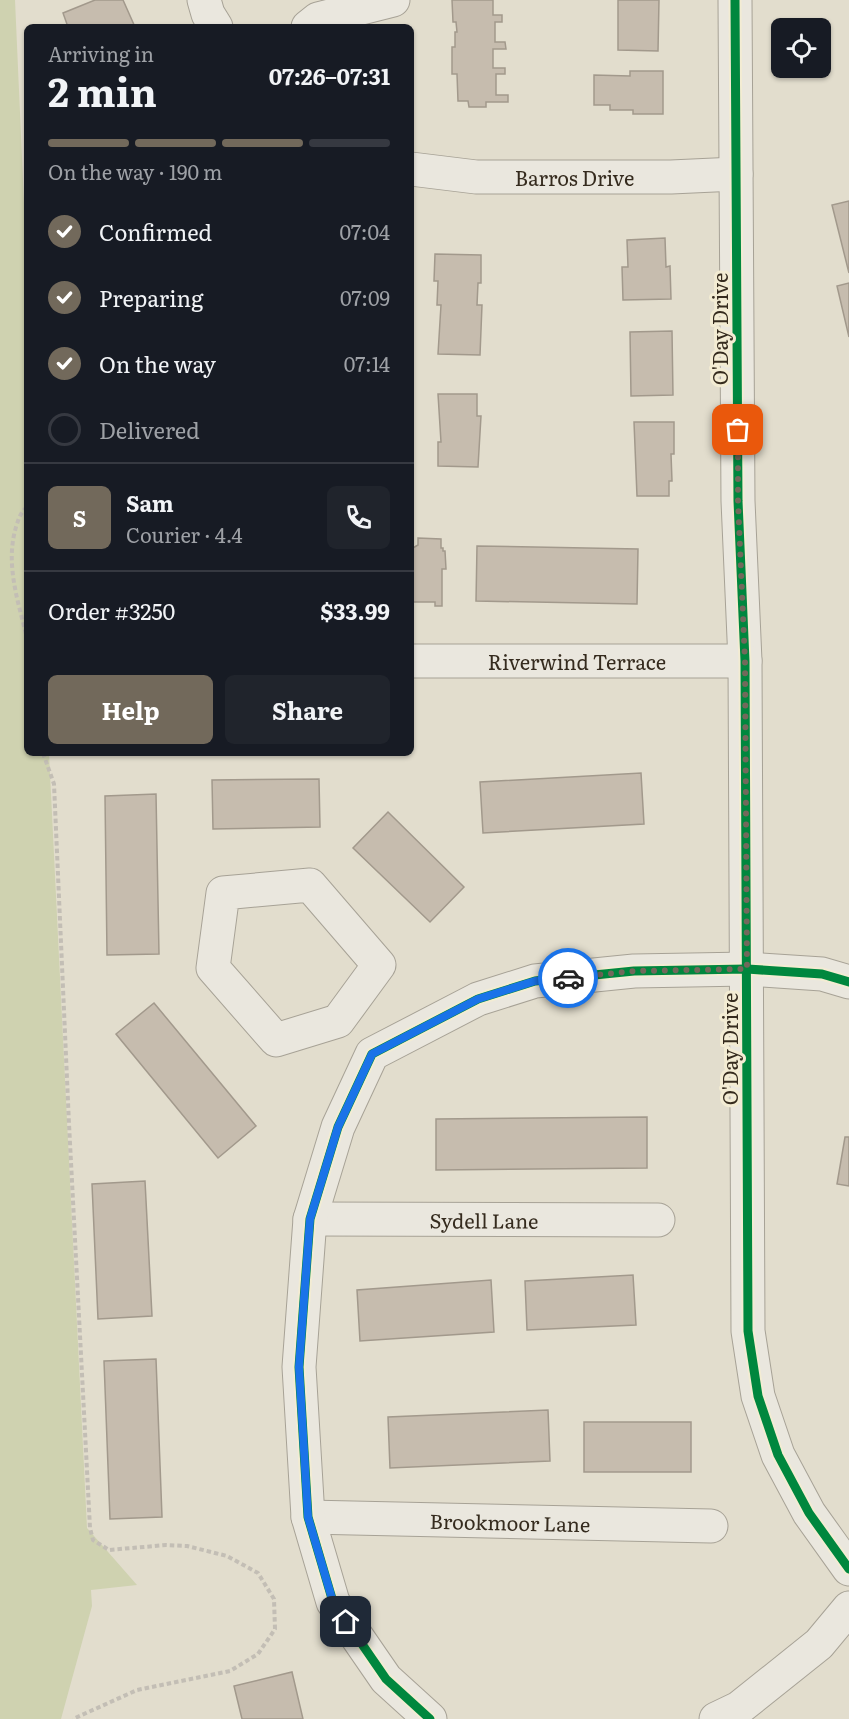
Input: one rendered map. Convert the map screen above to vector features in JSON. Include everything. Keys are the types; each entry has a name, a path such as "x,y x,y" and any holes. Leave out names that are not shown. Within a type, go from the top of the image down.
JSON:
{"street":[{"path":"204,0 214,24"},
{"path":"312,24 318,19 393,0"},
{"path":"398,24 399,0"},
{"name":"O'Day Drive","path":"735,0 738,501 745,661 748,1330 758,1396 777,1455 809,1513 849,1569"},
{"name":"Barros Drive","path":"414,170 476,177 671,177 736,174"},
{"name":"Riverwind Terrace","path":"414,661 745,661"},
{"path":"310,885 380,965 338,1021 276,1040 213,968 223,893 310,885"},
{"path":"430,1719 386,1679 333,1602 308,1517 299,1367 310,1219 338,1127 372,1054 478,999 535,981 634,971 747,969 822,974 849,982"},
{"path":"338,1021 372,1054"},
{"name":"Sydell Lane","path":"310,1219 658,1220"},
{"name":"Brookmoor Lane","path":"308,1517 711,1526"},
{"path":"734,1715 819,1644 849,1608"}],"path":[{"path":"24,510 21,512 11,543 11,567 24,625"},
{"path":"44,756 54,784 70,1160 90,1528 93,1540 110,1550 176,1545 227,1556 258,1573 274,1599 274,1629 258,1654 230,1671 137,1690 73,1719"}],"green space":[{"path":"0,0 15,0 24,203 24,756 49,756 87,1528 137,1585 91,1590 92,1606 61,1719 0,1719"}],"building":[{"path":"95,0 123,0 134,24 67,24 63,13"},
{"path":"452,0 493,0 493,15 502,15 502,22 495,22 495,42 505,42 506,49 493,49 493,68 505,68 505,74 496,74 496,95 508,95 508,102 486,102 486,107 469,107 468,101 458,101 457,74 452,74 452,47 455,47 455,32 457,32 456,22 453,22"},
{"path":"618,0 659,0 658,51 618,50"},
{"path":"630,71 663,71 663,114 633,114 633,110 610,110 610,105 594,105 594,75 630,76"},
{"path":"849,201 849,273 832,205"},
{"path":"665,238 666,267 670,266 671,299 623,300 622,267 628,267 627,240"},
{"path":"435,254 481,255 481,283 478,283 477,305 482,305 480,355 438,354 441,305 437,305 438,281 434,281"},
{"path":"849,283 849,337 837,286"},
{"path":"672,331 673,395 631,396 630,332"},
{"path":"438,394 477,394 477,416 481,416 478,467 438,466 438,442 441,442"},
{"path":"634,422 674,422 674,454 671,454 672,481 669,481 669,496 637,496"},
{"path":"418,538 441,539 441,548 445,551 446,569 442,569 442,606 435,606 435,602 414,602 414,547 418,545"},
{"path":"477,546 638,549 637,604 476,601"},
{"path":"641,773 644,824 483,833 480,782"},
{"path":"319,779 320,827 213,829 212,780"},
{"path":"156,794 159,954 107,955 105,796"},
{"path":"388,812 464,887 430,922 353,848"},
{"path":"154,1003 256,1126 218,1158 116,1034"},
{"path":"647,1117 647,1168 436,1170 436,1119"},
{"path":"845,1137 849,1137 849,1186 837,1184"},
{"path":"145,1181 152,1316 98,1319 92,1184"},
{"path":"633,1275 636,1325 527,1330 525,1281"},
{"path":"491,1280 494,1332 360,1341 357,1290"},
{"path":"156,1359 162,1517 110,1519 104,1361"},
{"path":"548,1410 550,1461 390,1468 388,1417"},
{"path":"584,1422 691,1422 691,1472 584,1472"},
{"path":"292,1672 303,1719 242,1719 234,1686"}],"cycle path":[{"path":"735,0 738,501 745,661 748,1331 758,1396 778,1455 809,1513 849,1569"},
{"path":"430,1719 386,1679 333,1602 308,1517 299,1367 310,1219 338,1127 372,1054 478,999 535,981 634,971 747,969 822,974 849,982"}],"way so far":[{"path":"568,978 634,971 747,969 745,661 738,501 738,430"}],"route":[{"path":"346,1622 333,1602 308,1517 299,1367 310,1219 338,1127 372,1054 478,999 535,981 568,978"}]}
